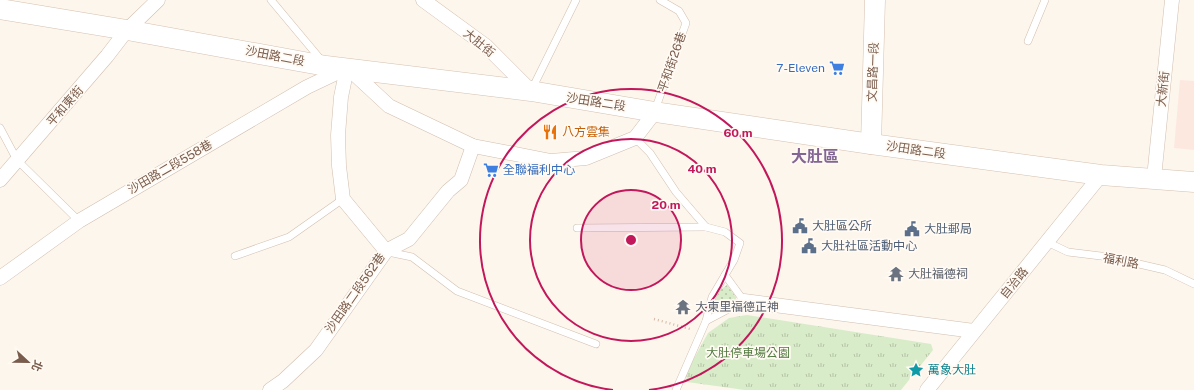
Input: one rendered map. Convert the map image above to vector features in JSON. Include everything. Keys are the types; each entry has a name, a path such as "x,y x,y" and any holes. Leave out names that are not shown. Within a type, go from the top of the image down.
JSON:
{"street":[{"name":"平和東街","path":"0,180 108,56 127,30 158,0"},
{"name":"大肚街","path":"423,0 486,46 531,91"},
{"name":"文昌路一段","path":"871,144 875,0"},
{"name":"大新街","path":"1154,178 1172,0"},
{"name":"沙田路二段","path":"0,9 326,66 531,91 655,112 871,144 1102,175 1194,182"},
{"path":"347,68 389,106 473,146 551,161 586,158 635,138 655,112"},
{"path":"343,199 339,166 338,135 347,68"},
{"name":"沙田路二段558巷","path":"0,278 79,221 307,87 347,68"},
{"path":"386,251 409,239 448,191 461,180 473,146"},
{"name":"自治路","path":"927,390 1102,175"},
{"name":"沙田路二段562巷","path":"270,390 283,381 316,350 386,251 343,199"},
{"path":"744,301 974,331"}],"lane":[{"path":"271,0 326,66"},
{"path":"531,91 576,0"},
{"name":"平和街26巷","path":"655,112 686,23 679,11 660,0"},
{"path":"1028,41 1045,0"},
{"path":"0,128 17,160 79,221"},
{"path":"635,138 650,152 676,192 706,227"},
{"path":"235,256 289,237 343,199"},
{"path":"577,228 706,227 725,232 740,244 734,260 712,297 706,321 676,390"},
{"name":"福利路","path":"1047,242 1068,252 1109,257 1165,270 1194,284"},
{"path":"386,251 412,257 456,292 596,344"},
{"path":"706,321 744,301 725,275"}],"path":[{"path":"654,319 700,332"}],"shaded area":[{"path":"1180,80 1194,81 1194,150 1174,148"}],"green space":[{"path":"727,285 736,297 736,301 717,311 713,304 720,290"},
{"name":"大肚停車場公園","path":"747,315 931,344 933,350 901,390 745,390 687,382 686,373 708,333 729,318"}],"place":[{"name":"7-Eleven","path":"837,68"},
{"name":"八方雲集","path":"550,132"},
{"name":"全聯福利中心","path":"491,170"},
{"name":"大肚區公所","path":"800,226"},
{"name":"大肚郵局","path":"912,229"},
{"name":"大肚社區活動中心","path":"809,246"},
{"name":"大肚福德祠","path":"896,274"},
{"name":"大東里福德正神","path":"683,307"},
{"name":"萬象大肚","path":"916,370"}],"district":[{"name":"大肚區","path":"815,156"}]}
